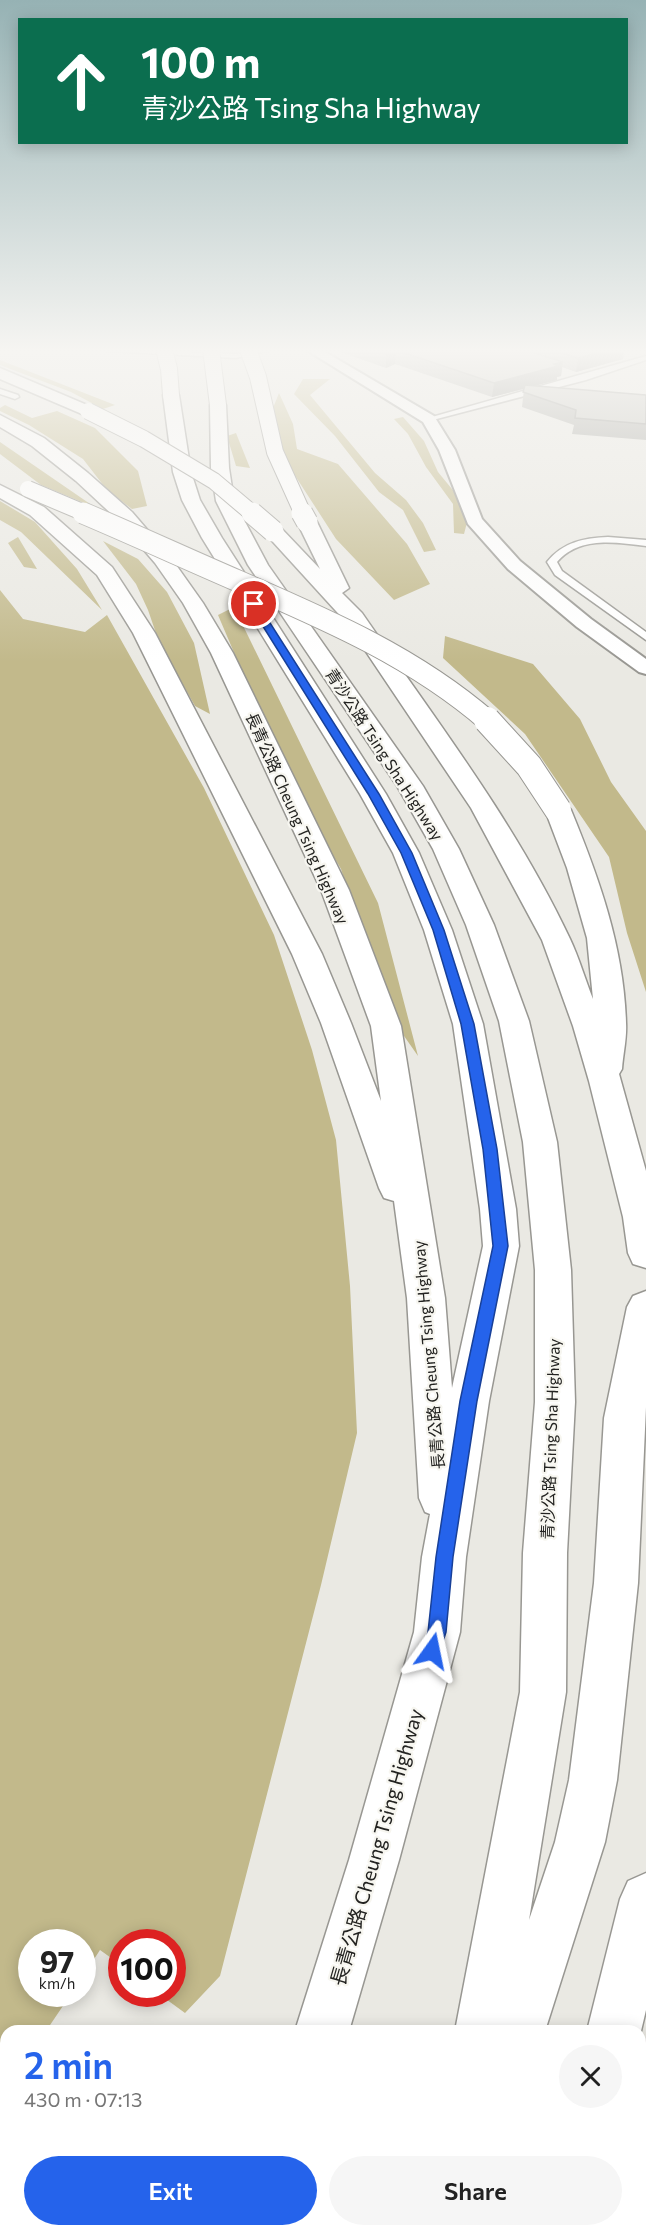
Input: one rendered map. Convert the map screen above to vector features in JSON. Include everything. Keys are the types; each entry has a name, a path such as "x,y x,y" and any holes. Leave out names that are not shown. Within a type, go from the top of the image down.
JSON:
{"highway":[{"name":"長青公路 Cheung Tsing Highway","path":"52,453 125,516 162,559 193,603 222,653 334,890 386,1026 426,1298 444,1557"},
{"path":"168,453 214,481 273,531 354,618"},
{"name":"青沙公路 Tsing Sha Highway","path":"179,453 182,472 191,500 212,538 373,794 406,853 438,930 468,1024 490,1149 501,1246"},
{"name":"青沙公路 Tsing Sha Highway","path":"220,453 225,501 258,565 410,786 446,849 480,925 514,1021 540,1142 553,1270 555,1402 545,1553 543,1692 483,2025"},
{"path":"275,453 283,474 354,618 484,808 556,940 588,1026 605,1081 641,1217 646,1253"},
{"path":"0,477 105,572 144,633 307,954 336,1023 421,1257"},
{"path":"14,490 299,607 378,645 447,687 506,736 535,771 558,810 571,840 590,898 601,938 611,1024 605,1081"},
{"name":"長青公路 Cheung Tsing Highway","path":"324,2025 374,1860 437,1632 444,1557 469,1401 501,1246"},
{"path":"520,2025 580,1842 593,1780 615,1582 624,1418 646,1307"},
{"path":"615,2025 646,1899"}],"street":[{"path":"448,453 474,521 514,565 584,623 646,668"}],"lane":[{"path":"646,543 596,539 561,551 552,562 558,573 646,637"}],"shaded area":[{"path":"17,453 96,508 41,485 0,454"},
{"path":"74,453 120,453 138,471 147,506 132,509 107,490 83,459"},
{"path":"232,453 244,453 250,468 236,466"},
{"path":"282,453 309,453 338,464 407,544 430,584 394,600 336,539"},
{"path":"349,453 359,453 375,473 406,500 423,523 436,550 424,552 403,510 379,492"},
{"path":"419,453 430,453 438,472 470,511 464,534 454,533 453,504"},
{"path":"0,501 35,522 77,569 102,610 21,532 0,520"},
{"path":"18,537 37,569 24,567 8,543"},
{"path":"103,541 138,559 167,592 194,643 210,714 195,706 159,642 136,584"},
{"path":"0,590 23,619 85,632 107,615 204,788 274,935 312,1050 336,1140 350,1286 357,1433 321,1585 220,1976 185,2013 177,2007 186,2007 186,1929 108,1929 108,1956 100,1950 96,1956 96,1929 18,1929 18,2007 62,2007 50,2025 0,2025"},
{"path":"234,607 378,903 418,1056 388,1013 341,869 288,779 218,615"},
{"path":"445,636 533,664 580,719 611,782 646,831 646,992 627,933 609,857 525,734 443,658"}],"route":[{"path":"254,604 373,794 406,853 438,930 468,1024 490,1149 501,1246 469,1401 444,1557 437,1632 432,1651"}]}
